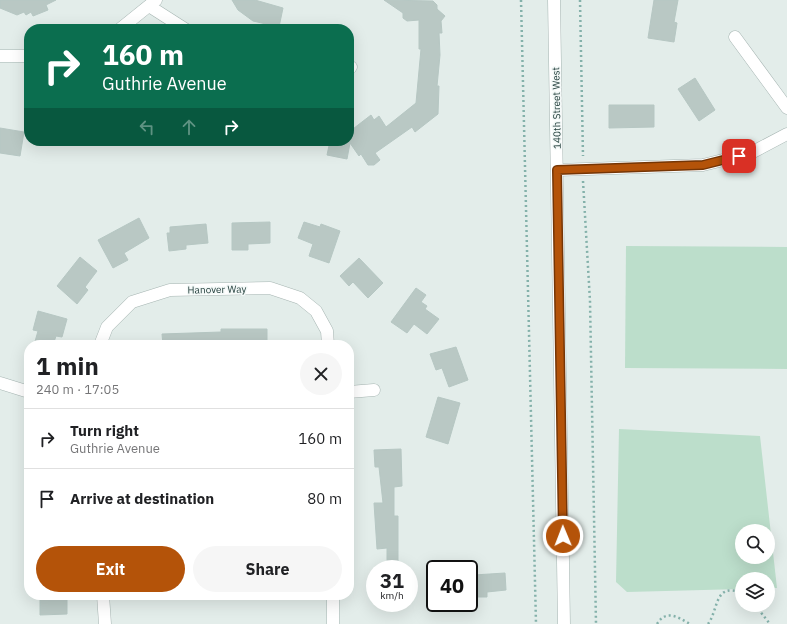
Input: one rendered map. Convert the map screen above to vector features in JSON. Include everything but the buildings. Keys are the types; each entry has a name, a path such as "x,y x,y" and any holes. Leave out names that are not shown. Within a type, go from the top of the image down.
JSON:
{"street":[{"name":"140th Street West","path":"554,0 564,624"},
{"path":"126,24 152,3 179,24"},
{"path":"735,37 787,108"},
{"path":"0,56 24,56"},
{"path":"557,170 703,165 752,152 787,134"},
{"name":"Hanover Way","path":"102,340 107,327 132,302 170,290 270,288 300,298 316,311 327,331 328,340"},
{"path":"0,383 24,390"},
{"path":"354,392 374,390"},
{"path":"103,600 105,624"},
{"path":"333,600 334,624"}],"path":[{"path":"521,0 536,624"},
{"path":"580,0 583,169 590,301 596,624"},
{"path":"708,624 720,595 726,591 735,590"},
{"path":"761,612 770,624"},
{"path":"657,624 666,616 673,615 690,624"}],"green space":[{"path":"626,246 787,247 787,369 625,368"},
{"path":"619,429 760,436 770,524 735,524 735,564 774,564 777,588 775,588 775,572 735,572 735,589 627,592 616,582"}],"route":[{"path":"563,536 557,170 703,165 739,156"}]}
